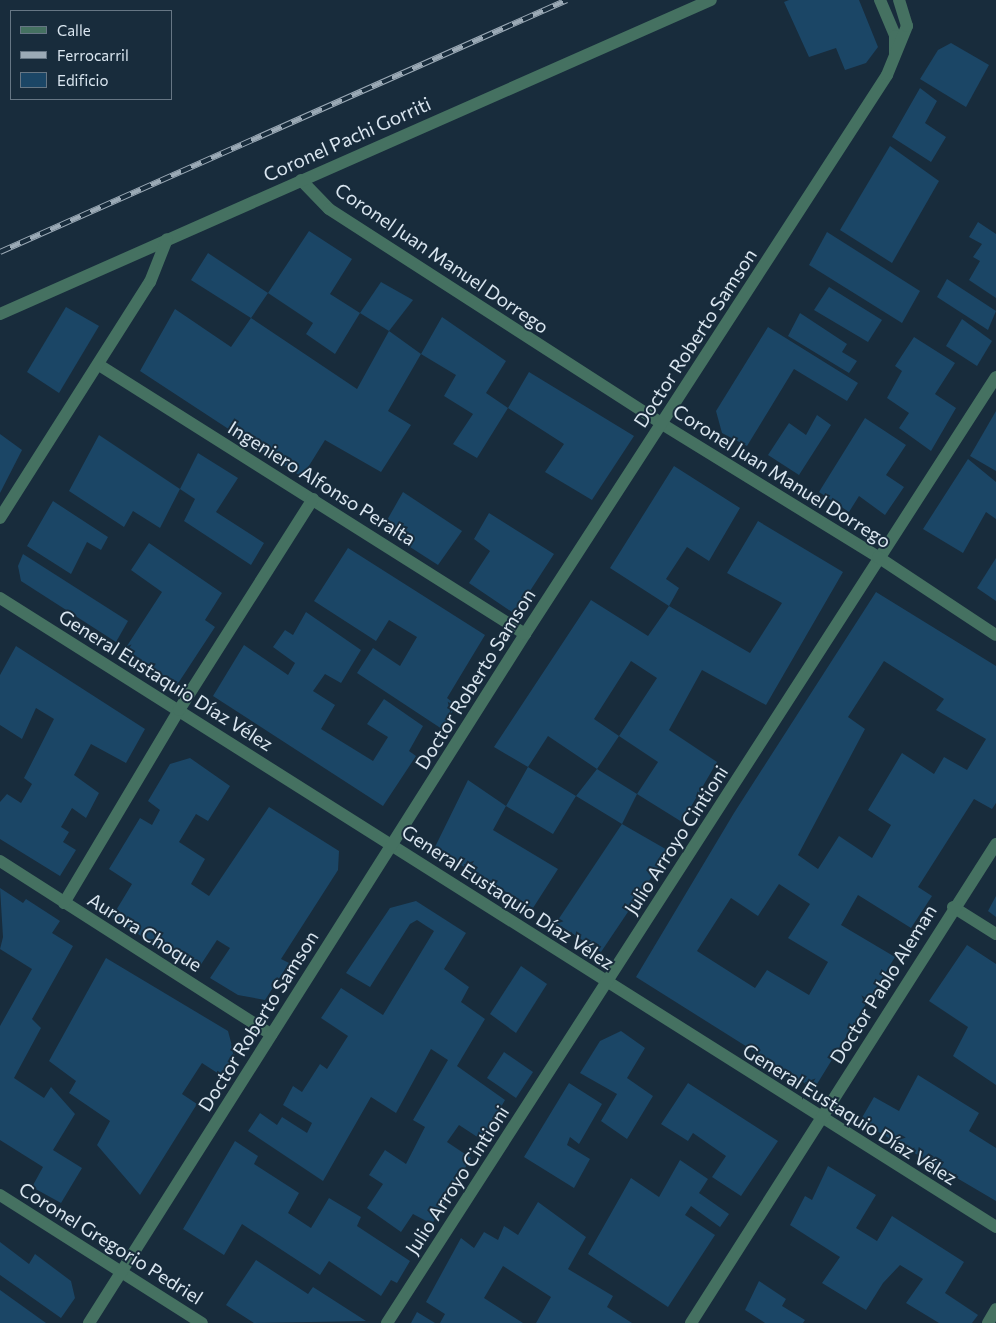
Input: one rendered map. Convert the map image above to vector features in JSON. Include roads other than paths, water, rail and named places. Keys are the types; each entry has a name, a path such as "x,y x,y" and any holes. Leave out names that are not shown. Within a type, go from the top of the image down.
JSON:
{"street":[{"name":"Coronel Pachi Gorriti","path":"0,314 711,0"},
{"path":"880,0 895,36 895,56"},
{"name":"Doctor Roberto Samson","path":"89,1323 271,1034 394,844 525,634 882,83 907,26 899,0"},
{"name":"Coronel Juan Manuel Dorrego","path":"301,180 329,209 662,424 878,558 996,635"},
{"path":"0,518 150,282 167,239"},
{"name":"Ingeniero Alfonso Peralta","path":"99,364 525,634"},
{"name":"Julio Arroyo Cintioni","path":"387,1323 996,377"},
{"path":"64,903 179,710 312,499"},
{"name":"General Eustaquio Díaz Vélez","path":"0,598 394,844 606,984 996,1228"},
{"name":"Doctor Pablo Aleman","path":"690,1323 953,907 996,844"},
{"name":"Aurora Choque","path":"0,861 271,1034"},
{"path":"953,907 996,934"},
{"name":"Coronel Gregorio Pedriel","path":"0,1195 202,1323"},
{"path":"988,1323 996,1309"}],"railway":[{"path":"0,252 567,0"}]}
